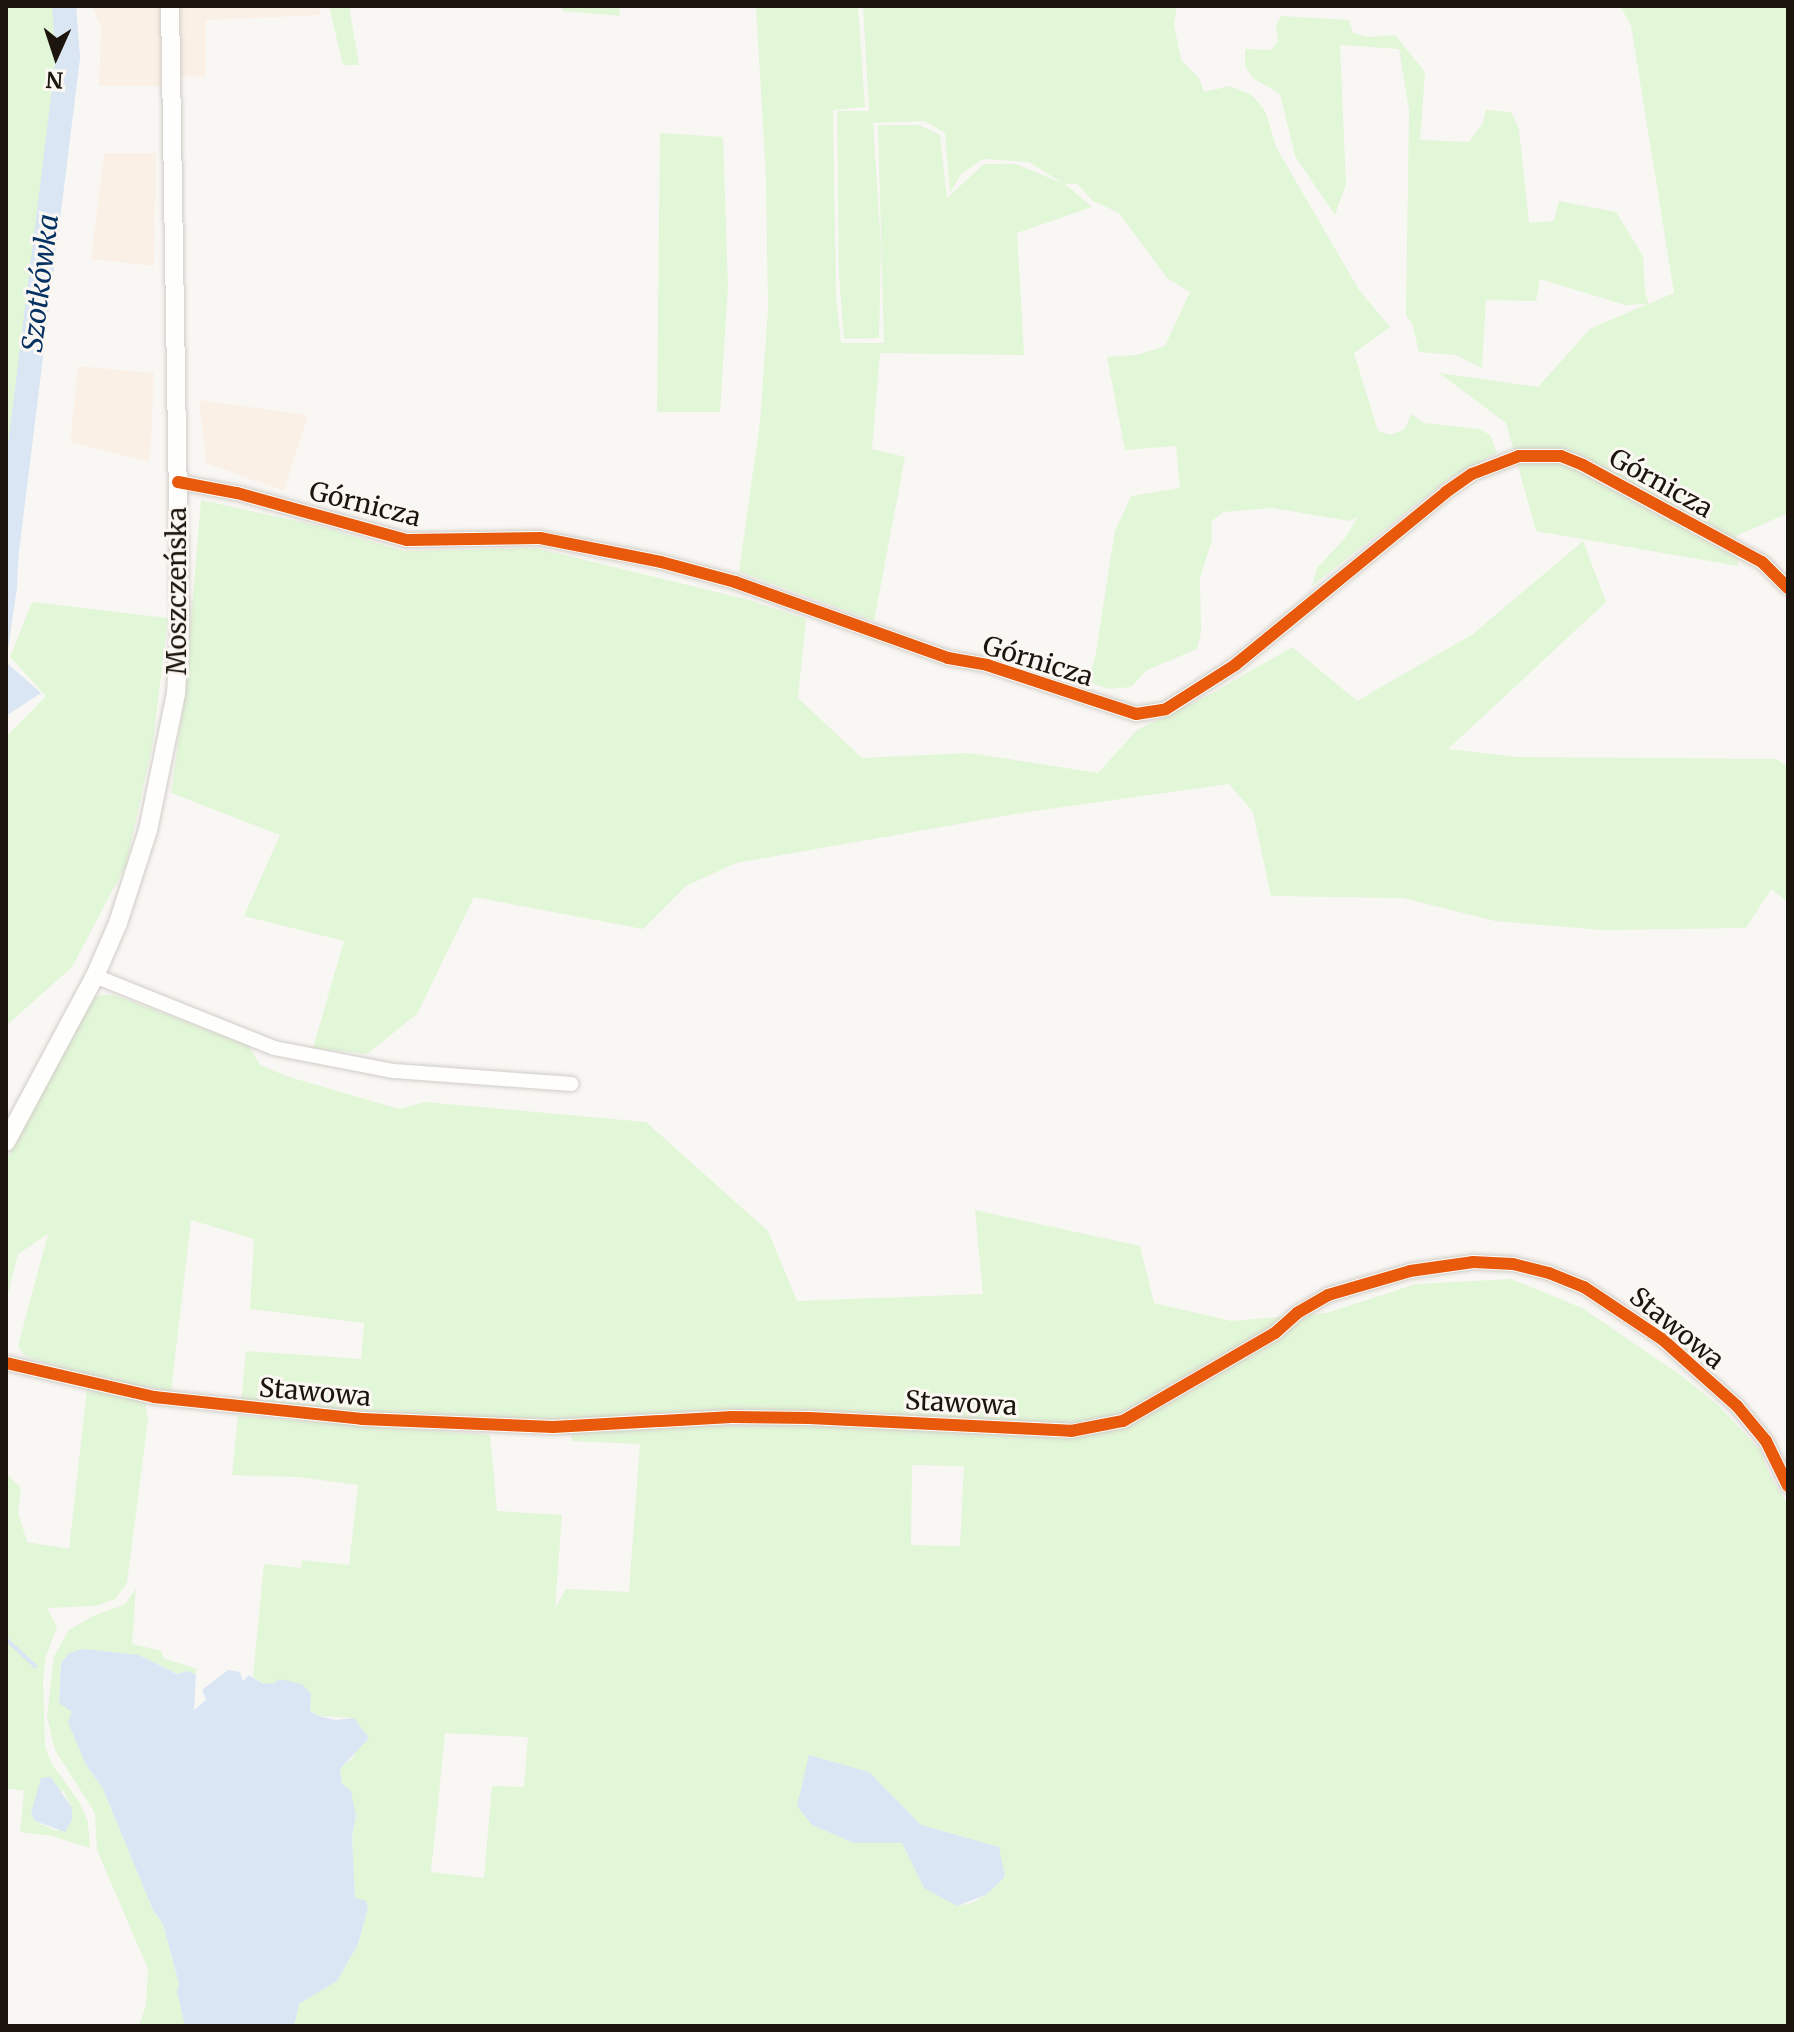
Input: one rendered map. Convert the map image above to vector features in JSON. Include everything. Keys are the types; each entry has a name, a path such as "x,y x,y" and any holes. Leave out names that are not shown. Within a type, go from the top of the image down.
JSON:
{"street":[{"name":"Moszczeńska","path":"6,1142 95,976 118,923 148,830 176,694 180,627 170,6"},
{"name":"Górnicza","path":"178,482 237,493 407,540 540,538 661,562 735,582 948,658 987,665 1136,714 1166,709 1235,665 1446,492 1472,474 1519,456 1561,456 1583,465 1762,562 1788,588"},
{"path":"95,976 274,1048 394,1071 572,1084"},
{"name":"Stawowa","path":"6,1363 154,1397 362,1419 553,1427 732,1417 809,1418 1071,1431 1123,1421 1275,1333 1297,1313 1328,1295 1410,1271 1473,1262 1513,1264 1549,1273 1584,1287 1662,1339 1737,1406 1766,1441 1788,1486"}],"shaded area":[{"path":"92,6 319,6 320,15 206,20 206,77 163,76 162,86 99,86 101,27"},
{"path":"104,153 156,153 154,266 91,259"},
{"path":"78,366 154,373 150,462 70,442"},
{"path":"199,400 308,415 284,491 206,463"}],"green space":[{"path":"6,6 58,6 63,47 34,258 16,431 6,470"},
{"path":"329,6 349,6 359,65 343,65"},
{"path":"562,6 619,6 620,16 563,11"},
{"path":"756,6 858,6 865,107 833,110 836,297 841,343 884,343 878,125 919,125 940,135 947,198 984,164 1016,164 1064,184 1029,162 983,159 961,174 950,193 945,133 925,121 873,123 881,247 879,338 844,339 839,276 837,111 869,111 863,6 1177,6 1174,24 1181,60 1199,78 1204,92 1230,86 1250,94 1259,103 1266,113 1276,147 1359,290 1390,327 1354,353 1378,431 1390,435 1405,429 1411,414 1424,423 1479,429 1490,435 1497,453 1450,478 1312,586 1317,568 1345,538 1358,517 1349,521 1273,508 1223,512 1211,522 1212,540 1200,578 1201,632 1197,649 1147,670 1131,687 1109,689 1088,682 1095,658 1115,531 1131,496 1180,488 1176,446 1125,450 1107,357 1137,355 1165,346 1190,292 1167,278 1119,213 1093,201 1077,184 1065,184 1092,207 1017,233 1024,355 880,353 872,449 905,457 874,621 739,572 760,422 768,309 766,178"},
{"path":"1620,6 1788,6 1788,513 1736,536 1738,566 1536,531 1506,423 1439,373 1538,387 1590,329 1647,304 1625,305 1540,279 1536,301 1486,300 1482,368 1456,355 1419,352 1412,323 1406,316 1409,110 1399,49 1340,45 1346,184 1335,215 1295,156 1280,94 1253,78 1245,66 1245,49 1270,50 1278,42 1276,26 1281,16 1349,20 1353,33 1368,37 1395,35 1425,72 1420,140 1469,142 1483,123 1486,110 1511,112 1519,129 1529,223 1554,221 1559,201 1616,212 1643,256 1645,292 1649,304 1674,293 1631,25"},
{"path":"660,133 723,137 728,287 720,412 657,412"},
{"path":"201,500 319,526 404,551 536,548 745,599 806,619 798,698 862,758 969,753 1098,773 1137,730 1211,694 1292,647 1357,701 1473,634 1583,541 1606,602 1448,749 1517,757 1776,759 1788,767 1788,902 1771,889 1746,928 1603,930 1495,921 1403,898 1271,896 1253,812 1229,784 1027,812 736,863 686,886 643,929 474,897 417,1014 367,1054 313,1048 344,941 244,916 280,835 171,793 184,702"},
{"path":"32,602 168,618 153,742 126,865 72,967 6,1026 6,737 46,696 10,657"},
{"path":"115,995 249,1046 260,1065 286,1076 399,1109 425,1102 646,1122 768,1231 797,1301 983,1294 975,1210 1140,1246 1154,1303 1231,1321 1327,1313 1416,1284 1511,1279 1582,1308 1679,1374 1718,1405 1761,1451 1768,1471 1788,1505 1788,2026 294,2026 299,2004 337,1981 358,1944 368,1909 366,1901 355,1899 352,1836 356,1816 342,1784 340,1768 354,1757 354,1718 318,1716 310,1710 311,1694 263,1684 253,1676 264,1564 301,1568 302,1560 349,1565 358,1485 298,1477 232,1475 238,1416 490,1435 497,1511 562,1515 555,1608 566,1589 629,1592 640,1444 572,1441 570,1431 800,1423 557,1422 384,1415 241,1403 246,1351 361,1359 364,1323 250,1309 254,1239 191,1220 171,1392 88,1377 25,1356 18,1346 48,1234 18,1254 6,1302 6,1160 95,997","holes":["912,1465 964,1466 960,1546 911,1545","445,1733 528,1737 524,1787 492,1786 484,1878 431,1872","869,1772 921,1825 998,1847 1005,1877 986,1895 972,1903 957,1906 924,1888 902,1843 854,1843"]},
{"path":"87,1388 145,1402 148,1419 127,1583 115,1599 96,1606 47,1608 57,1627 46,1656 43,1679 45,1747 52,1764 80,1803 88,1822 90,1848 52,1836 20,1832 24,1791 6,1788 6,1473 21,1488 18,1512 27,1542 69,1549","holes":["63,1790 72,1808 72,1820 56,1831 35,1821 31,1813"]},
{"path":"136,1589 132,1644 162,1651 163,1658 197,1669 196,1675 187,1671 178,1674 139,1655 61,1663 59,1702 73,1712 69,1722 85,1763 103,1789 153,1910 163,1924 179,1985 177,1992 185,2026 139,2026 146,2005 148,1969 97,1850 95,1813 55,1750 47,1716 54,1656 69,1630 95,1615 124,1605"}],"water":[{"path":"6,493 21,493 17,588 6,662"},
{"path":"6,662 41,693 6,716"},
{"path":"83,1649 139,1655 177,1674 188,1671 196,1675 194,1710 206,1700 202,1690 228,1670 240,1672 243,1681 249,1675 263,1684 275,1683 279,1679 302,1684 311,1694 310,1711 336,1720 354,1718 369,1738 340,1769 342,1784 351,1791 356,1816 352,1836 355,1898 366,1901 368,1908 358,1944 337,1981 299,2004 294,2026 185,2026 177,1992 179,1984 163,1924 153,1910 103,1789 85,1763 68,1722 72,1712 59,1703 61,1663 69,1653"},
{"path":"809,1755 869,1772 921,1825 999,1847 1005,1877 986,1895 957,1906 924,1888 902,1843 854,1843 812,1825 797,1806"},
{"path":"51,1777 72,1808 72,1820 65,1832 35,1821 31,1813 41,1778"}],"waterway":[{"name":"Szotkówka","path":"6,559 68,58 64,6"},
{"path":"6,1639 35,1666"}],"cycle path":[{"path":"178,482 237,493 407,540 540,538 661,562 735,582 948,658 987,665 1136,714 1166,709 1235,665 1446,492 1472,474 1519,456 1561,456 1583,465 1762,562 1788,588"},
{"path":"6,1363 154,1397 362,1419 553,1427 732,1417 809,1418 1071,1431 1123,1421 1275,1333 1297,1313 1328,1295 1410,1271 1473,1262 1513,1264 1549,1273 1584,1287 1662,1339 1737,1406 1766,1441 1788,1486"}]}
